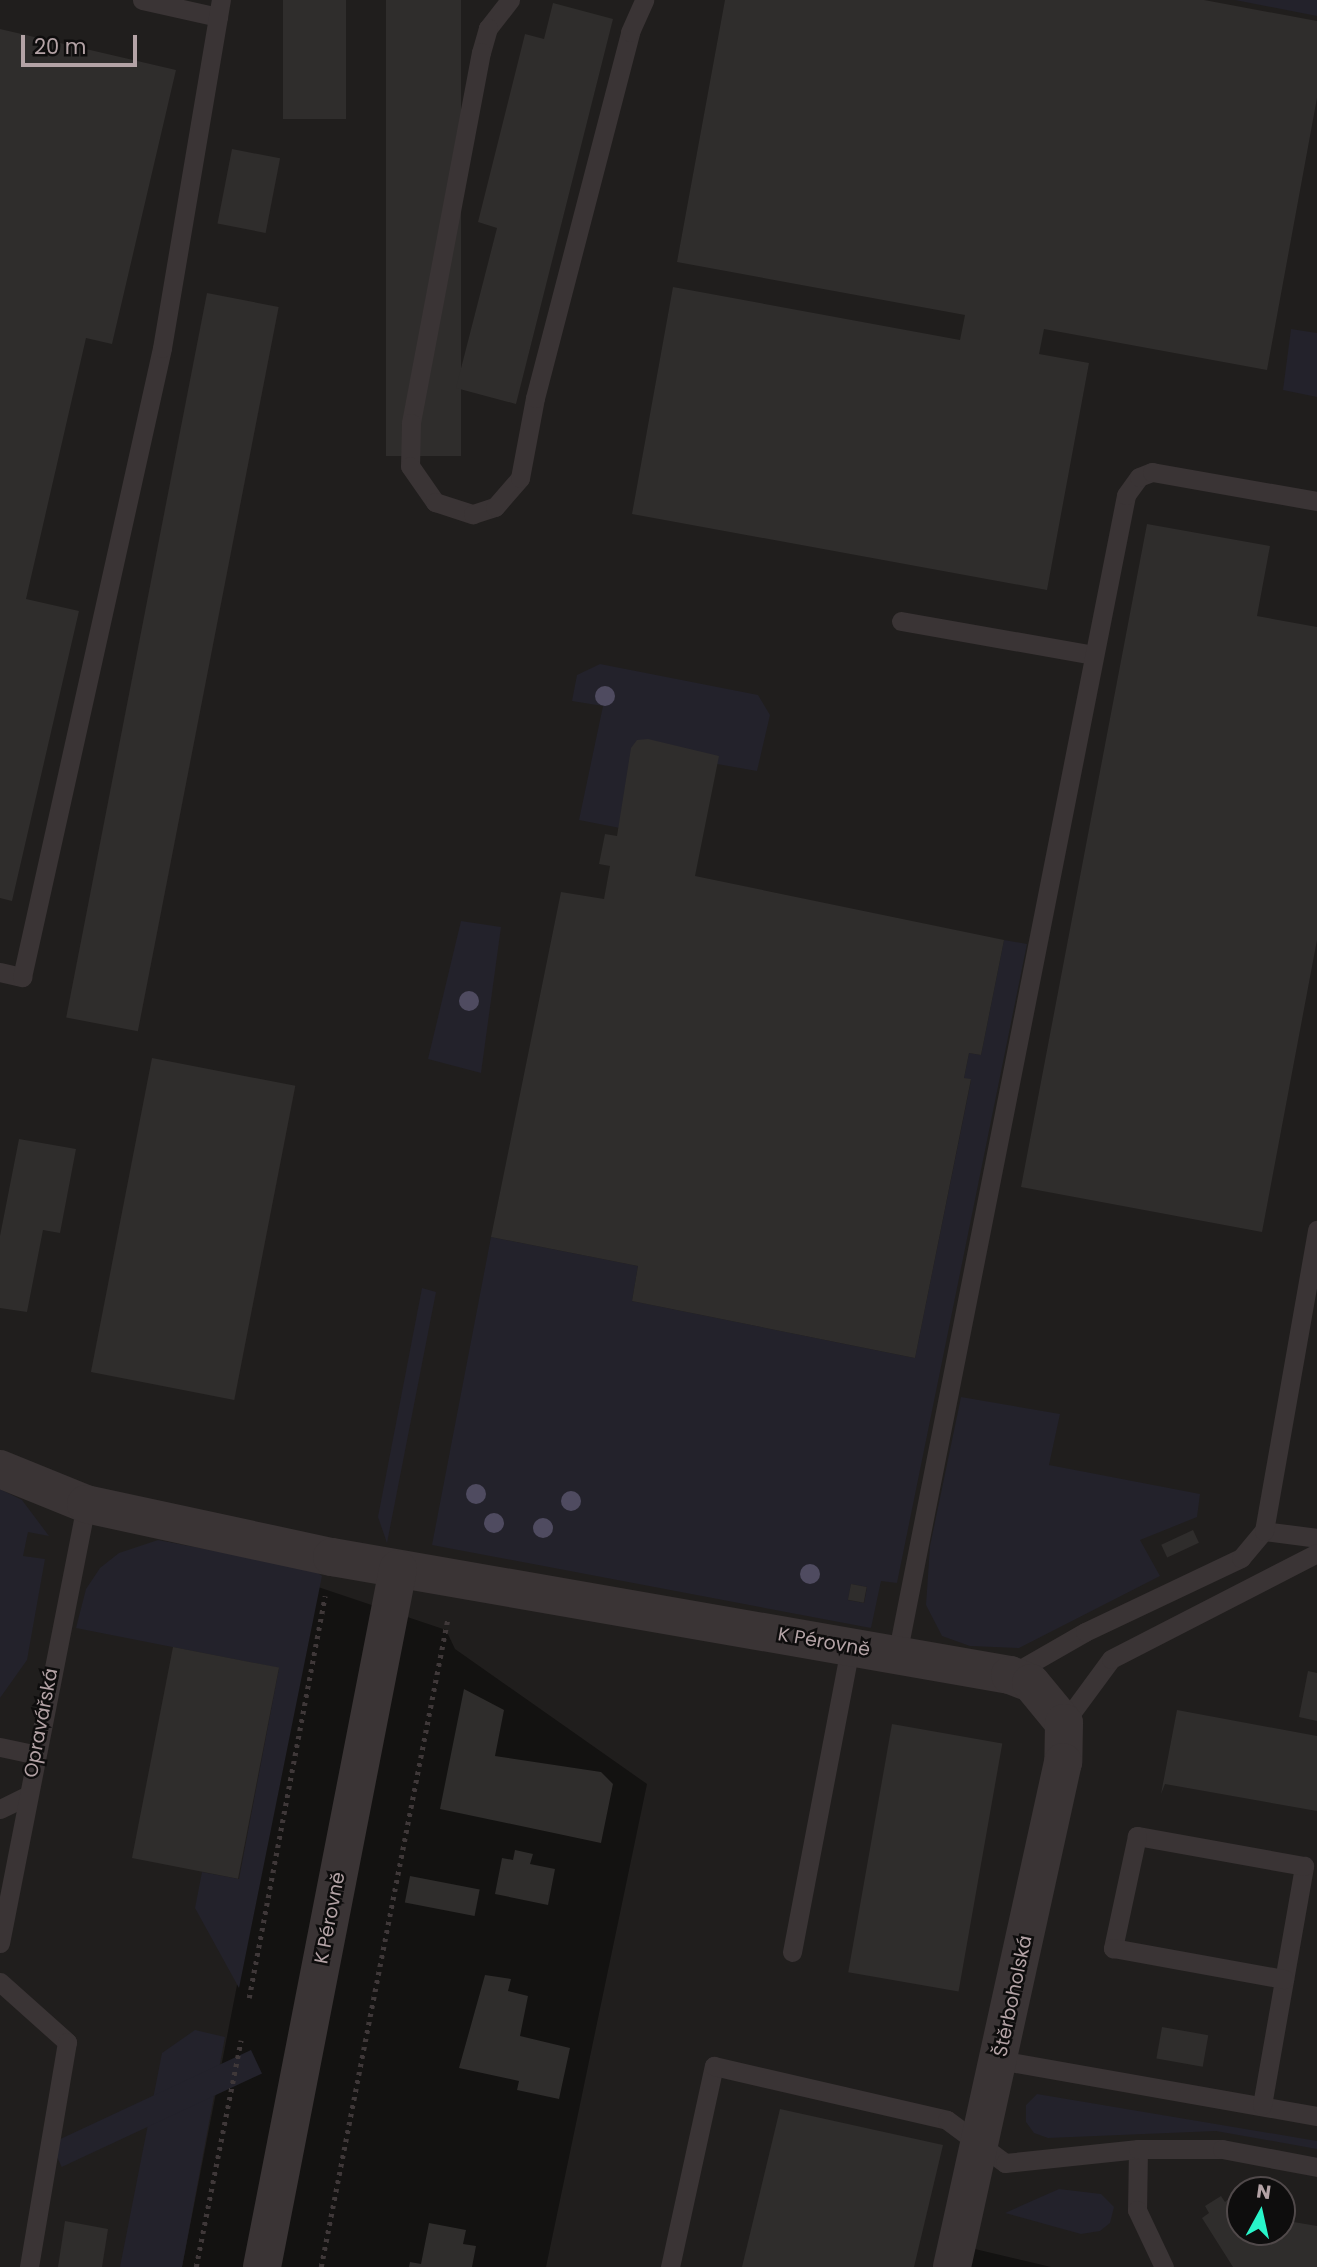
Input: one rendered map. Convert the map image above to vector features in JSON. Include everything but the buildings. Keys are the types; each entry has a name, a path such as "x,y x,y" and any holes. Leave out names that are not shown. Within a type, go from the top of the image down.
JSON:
{"street":[{"name":"K Pérovně","path":"0,1469 86,1504 332,1557 1010,1675 1031,1683 1064,1723"},
{"name":"K Pérovně","path":"262,2267 398,1569"},
{"name":"Štěrboholská","path":"952,2267 982,2142 1063,1762 1064,1723"}],"lane":[{"path":"0,972 22,977 162,348 220,9 142,0"},
{"path":"510,0 488,28 481,52 411,423 410,466 435,502 473,514 495,507 520,478 535,398 629,32 644,0"},
{"path":"900,1640 1123,506 1139,477 1168,473 1317,501"},
{"path":"901,621 1093,655"},
{"path":"1010,1675 1085,1632 1241,1558 1264,1531 1311,1297 1317,1230"},
{"name":"Opravářská","path":"0,1943 34,1754 86,1504"},
{"path":"1264,1531 1317,1538"},
{"path":"1064,1723 1111,1659 1317,1553"},
{"path":"792,1952 850,1647"},
{"path":"0,1748 34,1754"},
{"path":"0,1809 27,1796"},
{"path":"1262,2105 1304,1866 1137,1836 1114,1948 1284,1979"},
{"path":"0,1982 66,2042 29,2267"},
{"path":"999,2060 1317,2116"},
{"path":"670,2267 714,2066 947,2120 982,2142 1005,2163 1138,2149 1222,2149 1317,2167"},
{"path":"1138,2149 1137,2210 1164,2267"}],"path":[{"path":"249,1997 332,1557"},
{"path":"321,2267 456,1578"},
{"path":"196,2267 241,2040"}],"shaded area":[{"path":"0,0 1317,0 1317,2267 1051,2267 958,2245 952,2267 546,2267 647,1784 455,1649 446,1630 315,1586 182,2267 0,2267"},
{"path":"1235,0 1317,0 1317,16"},
{"path":"1291,329 1317,333 1317,397 1283,390"},
{"path":"600,664 758,695 770,715 757,771 637,750 625,829 579,820 603,706 572,701 577,675"},
{"path":"461,921 501,927 481,1073 428,1059"},
{"path":"1004,940 1027,944 897,1583 881,1581 871,1628 432,1545 491,1237 638,1266 632,1301 915,1358 971,1080 964,1078 969,1053 981,1055","holes":["851,1584 867,1587 864,1603 848,1600"]},
{"path":"422,1288 436,1292 387,1543 378,1517"},
{"path":"961,1397 1060,1414 1049,1465 1200,1494 1197,1517 1140,1540 1160,1576 1019,1648 970,1646 942,1636 926,1605 930,1546"},
{"path":"0,1489 22,1500 49,1536 28,1532 23,1556 45,1559 27,1660 0,1698"},
{"path":"158,1540 314,1570 322,1576 239,1988 195,1908 202,1872 239,1879 279,1668 76,1628 86,1589 100,1568 119,1553"},
{"path":"195,2030 225,2037 182,2267 120,2267 162,2053"},
{"path":"251,2050 262,2074 62,2167 51,2143"},
{"path":"1037,2094 1317,2141 1317,2149 1216,2131 1048,2138 1034,2133 1026,2122 1026,2105"},
{"path":"1059,2189 1101,2194 1114,2207 1110,2223 1100,2231 1081,2234 1005,2213"}]}
